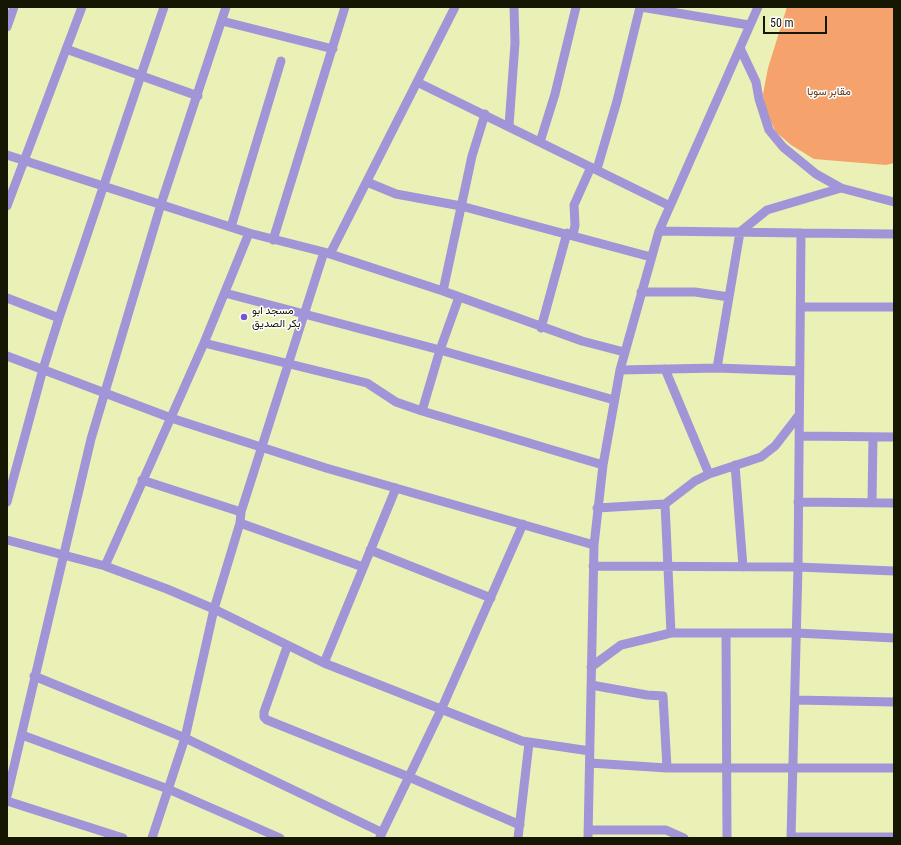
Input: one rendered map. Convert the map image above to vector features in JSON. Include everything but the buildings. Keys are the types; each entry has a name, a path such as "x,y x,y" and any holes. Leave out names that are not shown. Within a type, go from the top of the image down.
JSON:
{"street":[{"path":"7,27 14,7"},
{"path":"7,206 82,7"},
{"path":"7,502 43,369 164,7"},
{"path":"7,796 22,735 34,676 65,555 91,439 161,204 198,96 226,7"},
{"path":"273,240 345,7"},
{"path":"152,838 185,738 214,609 240,523 241,512 260,447 303,314 327,253 367,182 455,7"},
{"path":"509,126 515,43 514,7"},
{"path":"540,142 555,94 576,7"},
{"path":"541,328 570,234 575,225 574,206 594,168 619,94 640,7 750,26"},
{"path":"684,838 666,830 588,834 594,545 603,465 614,400 624,352 651,257 659,231 758,7"},
{"path":"222,21 333,49"},
{"path":"740,48 756,82 758,99 769,130 783,147 816,174 841,188 894,202"},
{"path":"66,49 198,96"},
{"path":"231,227 281,61"},
{"path":"417,82 670,206"},
{"path":"443,291 461,206 484,114"},
{"path":"7,155 249,233 327,253 443,291 541,328 624,352"},
{"path":"367,182 407,197 461,206 570,234 651,257"},
{"path":"718,368 740,232 767,210 841,188"},
{"path":"659,231 894,234"},
{"path":"105,566 204,343 249,233"},
{"path":"801,233 797,633 791,837 894,836"},
{"path":"641,292 695,292 729,297"},
{"path":"225,293 440,350 614,400"},
{"path":"422,411 440,350 459,297"},
{"path":"7,298 60,318"},
{"path":"800,307 894,307"},
{"path":"204,343 367,383 396,402 603,465"},
{"path":"7,356 171,418 260,447 326,468 594,545"},
{"path":"620,370 718,368 799,371"},
{"path":"665,369 709,474"},
{"path":"598,508 665,504 695,480 762,457 775,446 799,415"},
{"path":"799,436 894,437"},
{"path":"872,503 873,437"},
{"path":"735,465 743,567"},
{"path":"142,480 241,512"},
{"path":"324,663 396,488"},
{"path":"798,502 894,503"},
{"path":"665,504 671,633"},
{"path":"240,523 363,567"},
{"path":"34,676 185,738 380,835 441,710 492,598 523,524"},
{"path":"7,540 105,566 167,589 214,609 287,647 324,663 441,710 529,743 590,751"},
{"path":"370,550 492,598"},
{"path":"593,566 798,567 894,571"},
{"path":"591,668 621,645 671,633 797,633 894,638"},
{"path":"726,633 727,838"},
{"path":"287,647 264,712 264,716 267,720 409,777 520,825"},
{"path":"591,685 647,696 663,696 667,768"},
{"path":"795,700 894,702"},
{"path":"22,735 168,789 263,835 280,838"},
{"path":"518,838 529,743"},
{"path":"590,763 667,768 894,768"},
{"path":"7,801 123,838"}],"green space":[{"name":"مقابر سوبا","path":"787,7 894,7 894,163 886,165 814,159 791,145 776,132 765,110 763,94 768,68"}],"place":[{"name":"مسجد ابو بكر الصديق","path":"244,317"}]}
